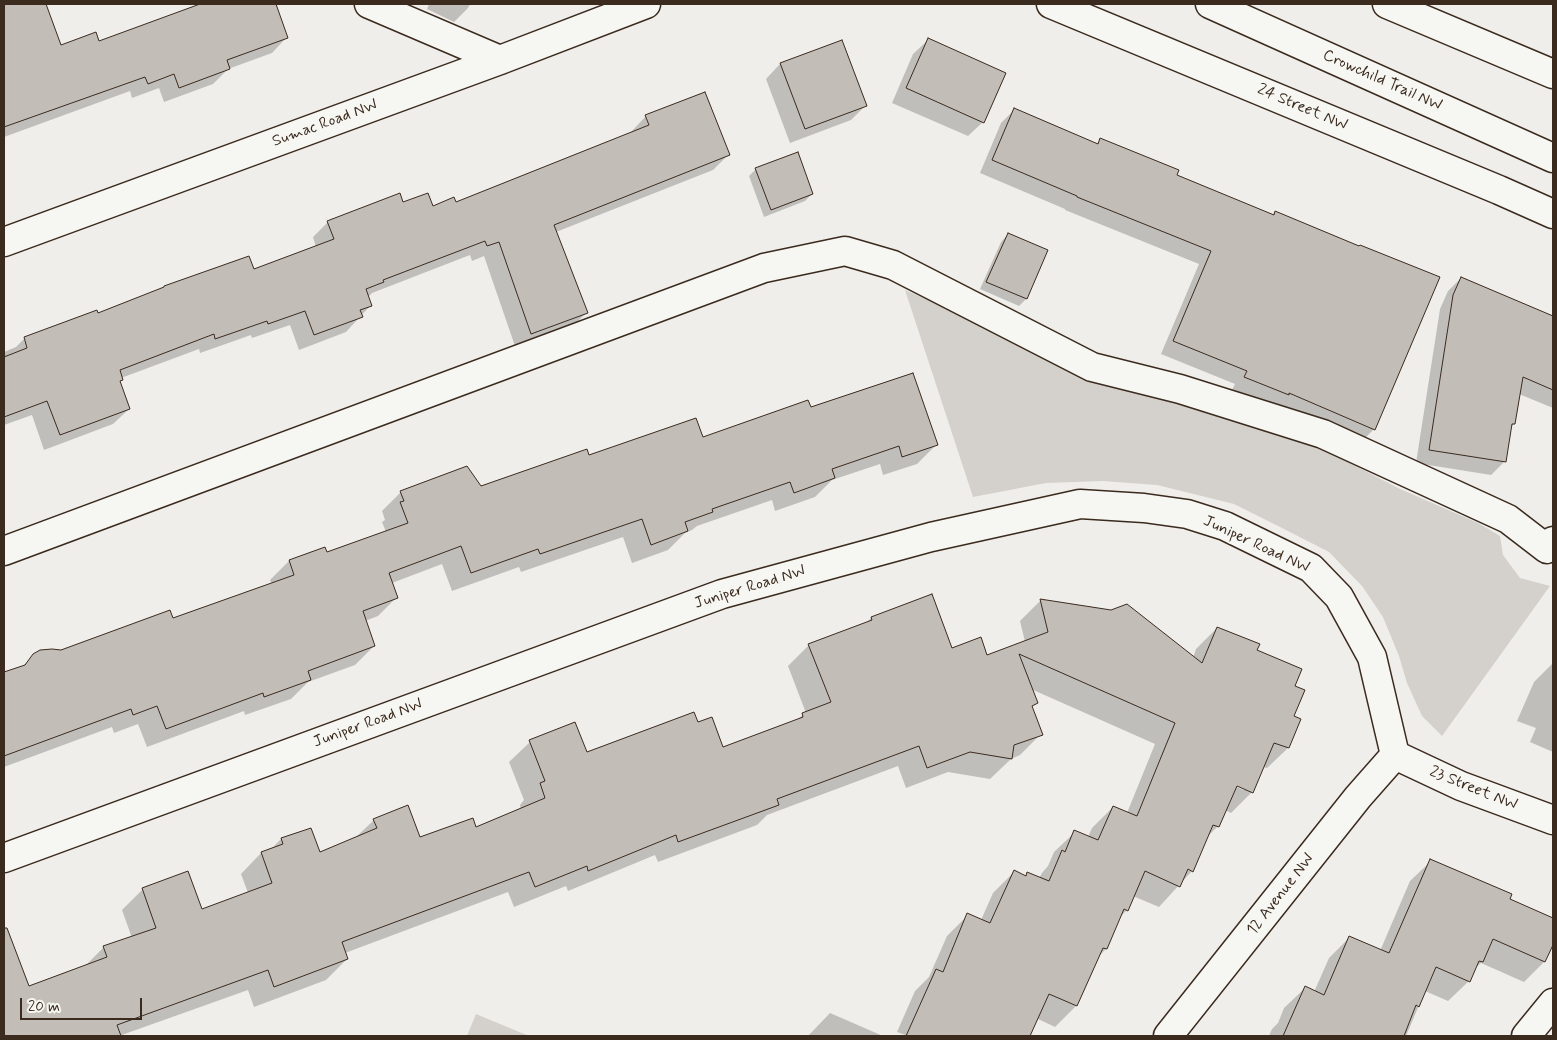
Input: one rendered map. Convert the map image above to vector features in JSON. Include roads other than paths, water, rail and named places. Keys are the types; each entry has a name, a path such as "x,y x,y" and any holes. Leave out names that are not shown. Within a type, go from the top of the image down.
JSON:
{"main road":[{"path":"369,4 500,60"},
{"name":"Sumac Road NW","path":"4,242 500,60 646,4"},
{"name":"24 Street NW","path":"1051,4 1553,214"},
{"name":"Crowchild Trail NW","path":"1210,4 1553,158"},
{"path":"1387,4 1553,74"},
{"path":"4,551 764,268 845,251 893,266 1092,367 1180,389 1322,434 1508,519 1550,545"},
{"name":"Juniper Road NW","path":"4,858 722,594 931,537 1080,504 1144,508 1187,514 1225,526 1311,568 1339,597 1372,657 1395,755"},
{"name":"23 Street NW","path":"1395,755 1461,786 1553,820"},
{"name":"12 Avenue NW","path":"1168,1036 1358,797 1395,755"},
{"path":"1526,1036 1553,1003"}]}
